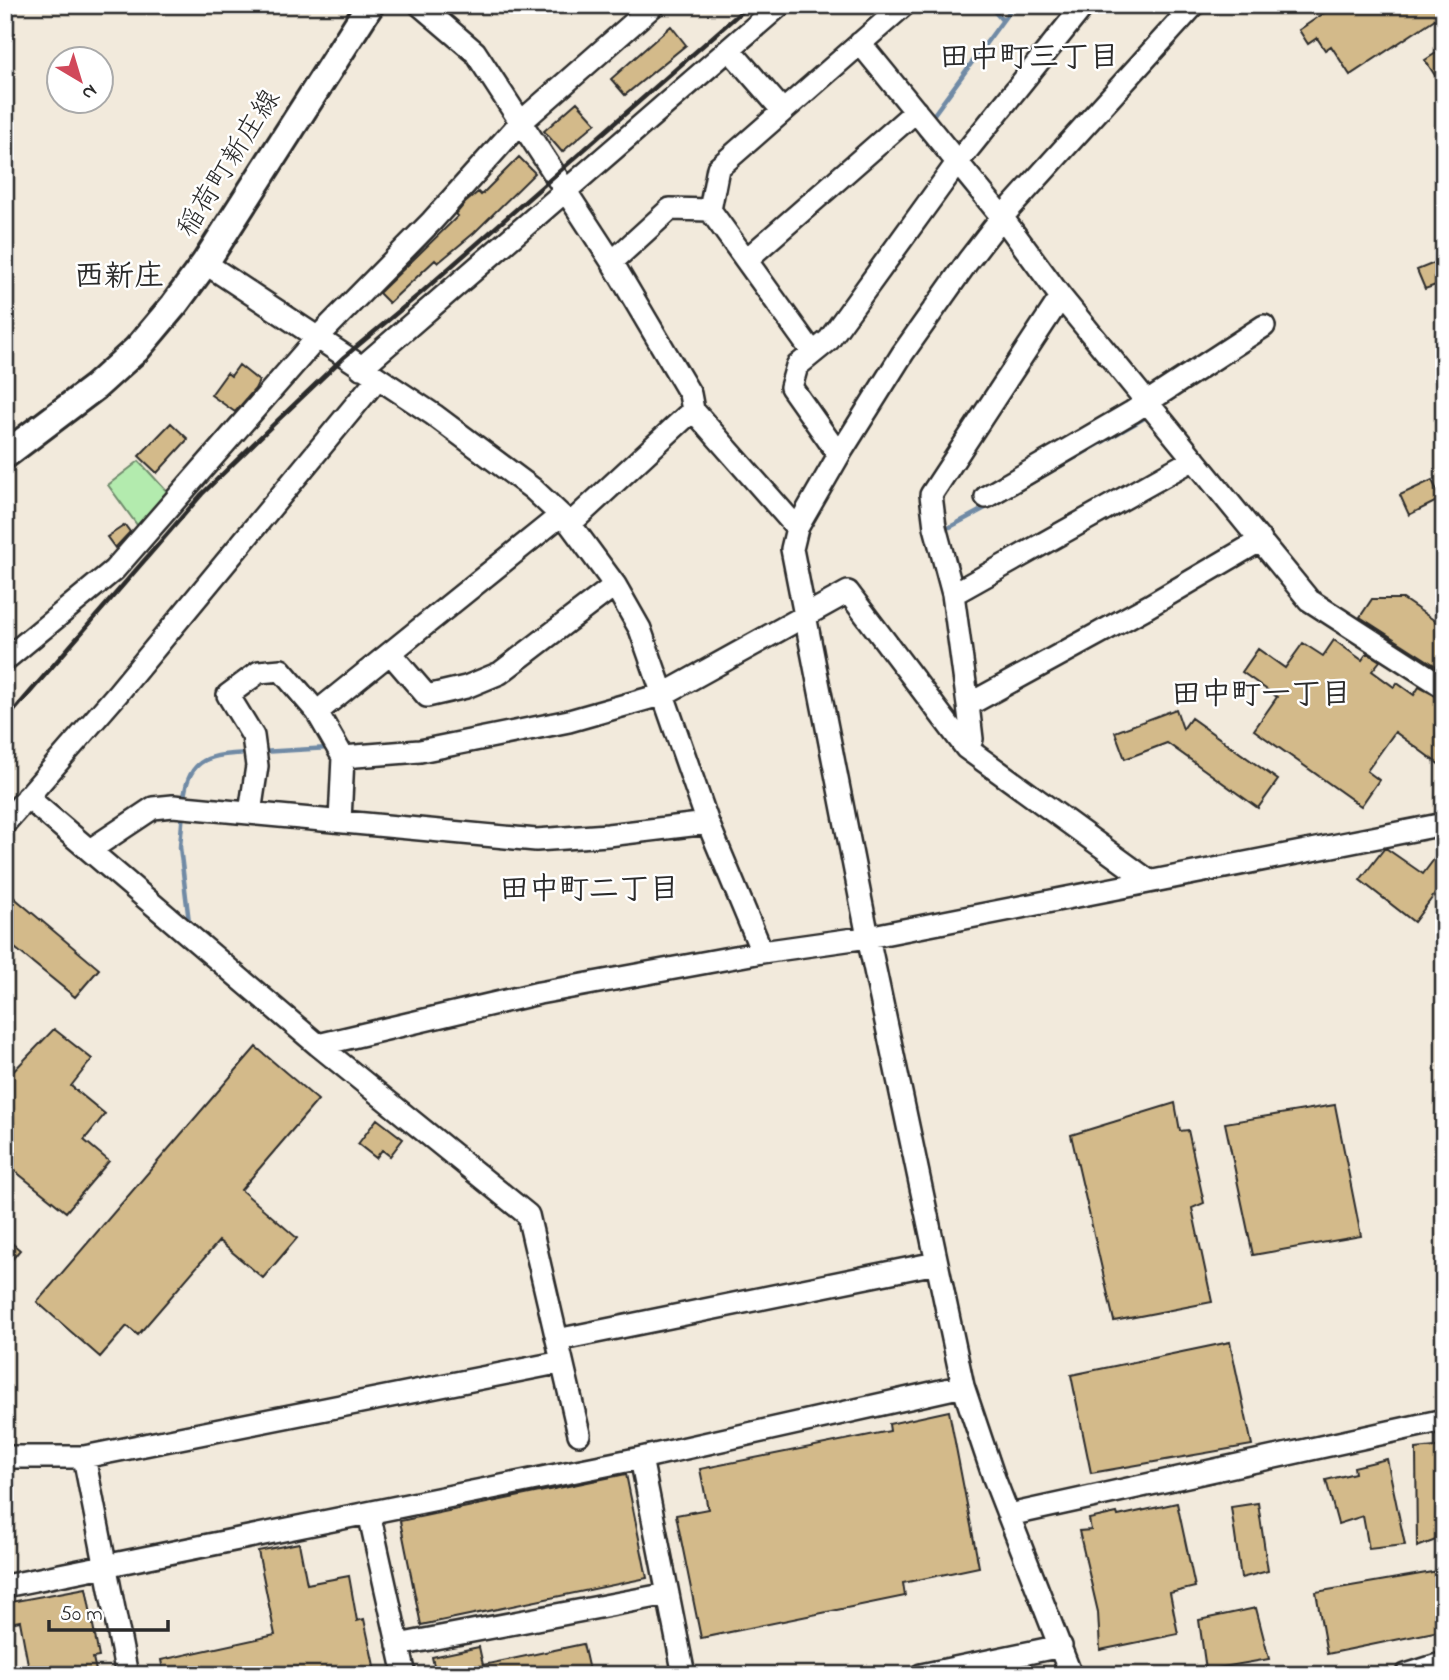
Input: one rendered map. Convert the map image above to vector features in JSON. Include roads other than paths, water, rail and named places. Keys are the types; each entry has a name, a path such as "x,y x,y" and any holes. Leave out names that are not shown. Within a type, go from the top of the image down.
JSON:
{"main road":[{"name":"稲荷町新庄線","path":"5,456 95,387 138,349 174,305 205,263 370,5"}],"street":[{"path":"420,5 475,52 612,261 690,394 693,410 797,528"},
{"path":"5,660 114,570 317,338 432,221 520,123 654,5"},
{"path":"5,823 118,693 369,373 566,191 780,5"},
{"path":"813,353 710,209 718,168 904,5"},
{"path":"839,455 791,387 797,366 829,340 957,163 1084,5"},
{"path":"1071,1675 994,1478 962,1386 868,937 792,549 797,528 903,353 1002,217 1195,5"},
{"path":"860,43 1002,217 1061,297 1309,600 1444,688"},
{"path":"729,49 783,111"},
{"path":"746,260 916,111"},
{"path":"612,261 670,209 710,209"},
{"path":"205,263 434,415 533,489 565,519 615,585 640,629 708,823 762,952"},
{"path":"968,749 972,739 953,594 935,527 931,495 1061,297"},
{"path":"986,497 1147,401 1264,326"},
{"path":"317,712 565,519 693,410"},
{"path":"953,594 1194,460"},
{"path":"968,705 1147,607 1261,540"},
{"path":"390,653 427,696 466,687 500,673 615,585"},
{"path":"343,757 420,751 569,721 663,694 848,592 968,749 1149,881"},
{"path":"250,813 257,766 253,736 228,695 259,672 281,670 317,712 343,757 340,821"},
{"path":"27,797 318,1045 528,1215 579,1434"},
{"path":"90,850 153,808 173,806 536,839 608,835 708,823"},
{"path":"318,1045 538,993 762,952 868,937 1444,824"},
{"path":"557,1340 936,1263"},
{"path":"5,1460 11,1457 85,1457 562,1362"},
{"path":"5,1587 641,1458 962,1386"},
{"path":"1009,1515 1444,1420"},
{"path":"85,1457 127,1675"},
{"path":"641,1458 684,1675"},
{"path":"369,1513 405,1675"},
{"path":"398,1646 668,1594"},
{"path":"921,1675 1060,1646"},
{"path":"1406,1675 1444,1663"}],"waterway":[{"path":"989,5 1002,20"},
{"path":"932,117 1014,5"},
{"path":"920,134 941,158"},
{"path":"956,178 981,208"},
{"path":"1015,492 1148,416 1146,414"},
{"path":"950,527 989,506"},
{"path":"261,752 329,748"},
{"path":"184,799 191,774 204,761 224,755 249,753"},
{"path":"183,811 180,847 189,922"}],"railway":[{"path":"5,721 202,494 278,420 344,357 422,292 749,5"}],"district":[{"name":"田中町三丁目","path":"1029,59"},
{"name":"西新庄","path":"119,278"},
{"name":"田中町一丁目","path":"1261,696"},
{"name":"田中町二丁目","path":"589,891"}]}
